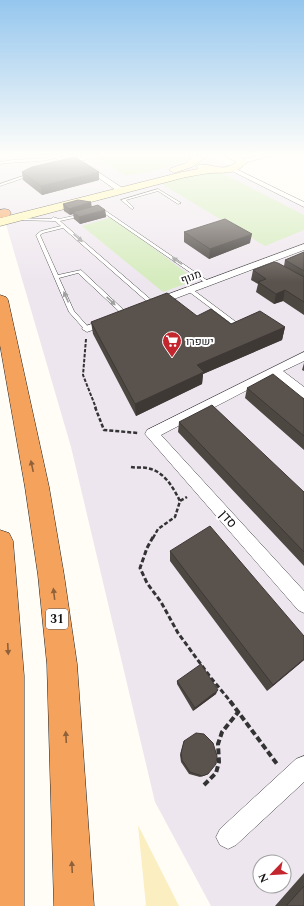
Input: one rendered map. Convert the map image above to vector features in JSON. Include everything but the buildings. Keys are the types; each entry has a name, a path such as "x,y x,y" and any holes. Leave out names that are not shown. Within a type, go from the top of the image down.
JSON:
{"highway":[{"name":"31","path":"0,300 3,337 14,377 37,487 62,664 74,906"},
{"path":"0,541 9,676 4,906"}],"street":[{"path":"4,217 90,197"},
{"path":"4,217 95,204 109,197"},
{"path":"291,197 304,205"},
{"name":"מנוף","path":"87,329 209,283 268,264 304,247"},
{"path":"152,434 304,356"},
{"path":"275,371 304,394"},
{"name":"סדן","path":"152,434 304,604"},
{"path":"228,837 297,774"}],"lane":[{"path":"124,197 123,200 132,208"},
{"path":"171,197 179,202"},
{"path":"93,211 95,204 209,283"},
{"path":"4,217 59,220 87,213"},
{"path":"59,220 53,218 153,304"},
{"path":"64,226 42,232 38,235 72,312 87,329"},
{"path":"57,278 79,271 132,312"},
{"path":"190,290 238,326"}],"path":[{"path":"87,329 83,376 104,430 152,434"},
{"path":"131,467 149,468 161,473 180,501"},
{"path":"200,488 180,501 175,517 158,529 147,548 140,568 147,583 161,602 178,633 211,678 297,774"},
{"path":"204,784 216,773 220,762 218,744 222,732 239,711"}],"shaded area":[{"path":"0,197 294,197 304,202 304,906 211,906 155,802 71,447 3,214 0,213"}],"green space":[{"path":"184,197 269,197 304,215 304,230 265,246"},
{"path":"112,217 196,280 163,292 82,226"}],"sand":[{"path":"138,825 179,906 146,906"}],"place":[{"name":"ישפרו","path":"172,358"}]}
